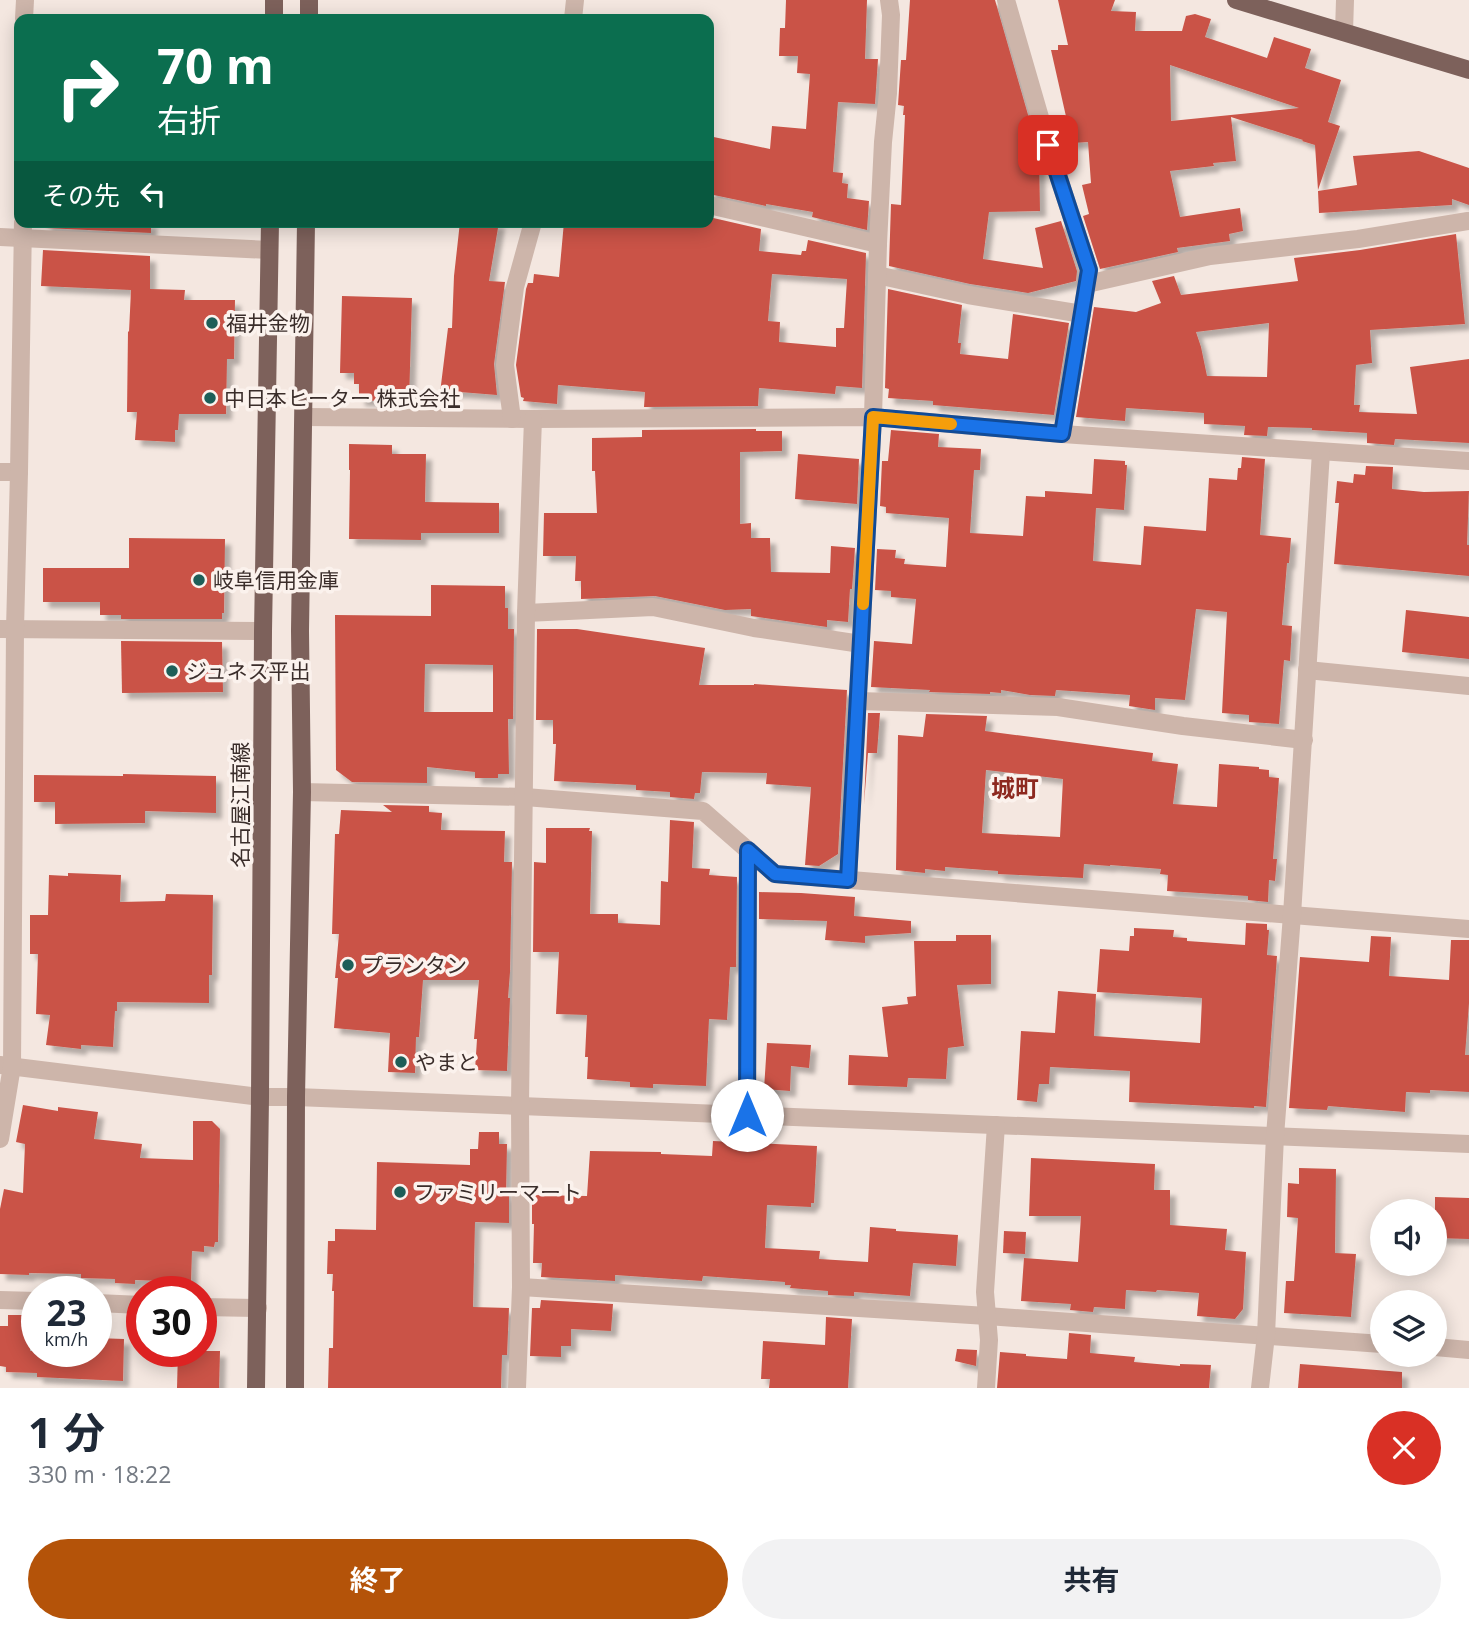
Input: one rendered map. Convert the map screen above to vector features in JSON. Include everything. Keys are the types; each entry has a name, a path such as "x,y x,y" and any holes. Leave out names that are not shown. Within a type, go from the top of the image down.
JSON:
{"main road":[{"path":"1236,0 1469,70"},
{"name":"名古屋江南線","path":"256,1388 270,228"},
{"path":"295,1388 296,1097 302,792 300,631 306,228"}],"street":[{"path":"848,880 873,417 878,244 891,15 889,0"},
{"path":"1006,0 1048,145 1089,270 1062,434"},
{"path":"1344,33 1345,0"},
{"path":"714,206 878,244"},
{"path":"1087,284 1210,256 1468,224"},
{"path":"512,419 505,365 515,287 531,228"},
{"path":"0,237 23,230 269,250"},
{"path":"0,1139 6,1066 7,629 19,472 23,230"},
{"path":"877,275 968,295 1082,314"},
{"path":"304,417 873,417 1062,434 1469,461"},
{"path":"517,1388 521,1287 520,1106 526,613 534,419"},
{"path":"1260,1388 1266,1335 1275,1136 1304,740 1321,452"},
{"path":"0,472 19,472"},
{"path":"526,613 653,607 754,628 861,643"},
{"path":"7,629 263,631"},
{"path":"1307,670 1469,686"},
{"path":"858,701 1058,707 1183,726 1304,740"},
{"path":"302,792 525,797 703,811 775,874 1469,929"},
{"path":"747,1115 748,850"},
{"path":"6,1066 260,1097 1469,1144"},
{"path":"986,1388 989,1340 985,1292 996,1125"},
{"path":"521,1287 1370,1343"},
{"path":"0,1300 21,1301"},
{"path":"217,1307 258,1308"},
{"path":"1447,1348 1469,1350"}],"building":[{"path":"786,0 867,0 865,59 878,59 875,104 838,102 833,172 843,173 842,183 848,184 847,198 869,201 867,230 812,217 813,212 714,195 714,137 770,149 772,126 806,129 810,74 797,73 798,56 779,56 780,28 785,28"},
{"path":"910,0 995,0 1039,153 1040,211 989,212 983,259 1043,268 1035,228 1061,221 1077,271 1076,281 1028,293 970,284 889,266 891,204 901,205 905,115 904,106 898,105 901,60 906,60"},
{"path":"1058,0 1115,0 1111,11 1136,12 1135,31 1182,31 1186,16 1195,14 1211,19 1205,37 1267,58 1274,37 1311,49 1305,68 1341,80 1328,122 1340,126 1318,190 1315,145 1231,117 1236,161 1170,171 1180,217 1240,208 1243,231 1229,234 1230,241 1177,248 1178,252 1100,269 1083,216 1089,214 1082,185 1091,183 1088,142 1072,143 1051,50 1058,50 1058,45 1068,45","holes":["1170,65 1299,108 1171,121"]},
{"path":"1419,151 1469,168 1469,205 1452,199 1452,205 1319,213 1318,191 1357,185 1353,156"},
{"path":"714,218 761,229 759,251 801,255 802,251 806,251 808,240 866,253 862,388 836,386 835,394 759,388 758,406 644,407 645,392 558,385 557,404 523,401 516,365 526,289 528,283 533,283 534,274 559,277 563,228 714,228","holes":["772,274 847,279 844,328 836,328 836,347 779,342 780,322 768,321"]},
{"path":"45,228 151,228 151,233"},
{"path":"459,228 498,228 489,281 505,282 494,364 497,395 440,393 448,328 452,328"},
{"path":"1456,234 1465,324 1370,330 1372,363 1356,365 1354,405 1360,405 1359,412 1417,414 1410,367 1469,359 1469,443 1395,439 1394,445 1367,443 1367,433 1312,428 1268,427 1267,436 1244,435 1245,426 1204,424 1204,413 1126,408 1125,421 1076,417 1094,307 1136,312 1161,303 1152,281 1174,276 1181,295 1298,281 1294,258","holes":["1269,323 1267,377 1207,376 1196,332"]},
{"path":"43,250 150,256 150,289 185,290 184,300 235,300 234,359 227,359 226,414 179,414 175,442 135,440 137,412 127,412 131,290 41,286"},
{"path":"888,289 962,305 958,343 961,343 960,354 1008,359 1013,314 1069,323 1054,415 933,405 933,401 888,398 889,389 885,388"},
{"path":"342,296 412,298 409,402 359,400 359,384 354,384 354,373 340,373"},
{"path":"642,430 782,431 782,451 740,452 740,524 751,523 751,538 770,538 771,572 830,573 831,546 855,548 848,622 827,620 827,627 751,616 751,609 725,610 655,596 581,599 581,581 575,581 576,556 543,556 544,513 597,513 595,471 592,471 592,438 642,437"},
{"path":"891,430 939,434 938,447 981,449 980,470 974,470 970,533 1023,536 1026,496 1045,497 1045,491 1092,494 1094,459 1125,461 1124,510 1096,508 1093,561 1141,565 1144,526 1206,531 1209,478 1237,480 1242,457 1265,459 1260,535 1291,538 1282,625 1292,626 1290,661 1284,660 1279,724 1249,722 1249,715 1222,713 1227,612 1196,609 1185,700 1155,698 1155,710 1129,706 1130,695 1056,690 1055,696 1001,690 1001,693 990,694 871,687 874,641 912,644 916,599 891,597 891,591 875,590 877,549 896,550 895,558 905,559 904,564 946,567 949,518 886,513 886,507 880,506 882,461 888,461"},
{"path":"349,444 392,445 392,454 426,454 425,502 499,503 499,533 421,533 421,540 349,539"},
{"path":"798,454 859,459 857,504 795,499"},
{"path":"1366,466 1393,467 1392,489 1424,492 1469,491 1469,576 1334,564 1339,503 1335,503 1337,481 1353,483 1354,474 1365,475"},
{"path":"129,538 225,539 222,619 121,619 121,615 100,615 100,602 43,602 43,568 129,568"},
{"path":"431,585 505,586 508,629 514,629 513,719 508,719 509,774 498,774 498,778 475,778 475,772 427,767 427,783 352,782 336,770 335,615 431,616","holes":["425,664 493,665 493,712 424,712"]},
{"path":"1406,610 1469,617 1469,659 1402,652"},
{"path":"537,629 577,629 705,648 699,685 754,684 847,690 838,854 819,866 805,865 811,787 766,784 767,773 702,772 700,793 695,793 694,799 670,797 670,792 636,790 636,785 554,781 556,744 553,744 553,720 536,720"},
{"name":"ジュネス平出","path":"121,641 222,642 223,692 122,693"},
{"path":"868,713 880,713 877,753 868,753 864,804"},
{"path":"926,714 987,716 985,731 1153,753 1152,761 1178,764 1173,804 1217,807 1219,764 1269,770 1269,777 1279,778 1273,859 1277,859 1275,881 1269,880 1268,902 1248,900 1248,896 1167,891 1168,875 1160,874 1161,869 1084,864 1083,878 998,874 998,871 945,867 945,871 925,869 925,873 896,870 898,735 923,737","holes":["986,770 1063,779 1060,837 982,833"]},
{"path":"34,775 216,776 216,813 145,811 145,823 55,824 55,802 34,802"},
{"path":"383,805 429,806 429,812 442,813 441,830 505,831 504,862 512,862 507,1071 475,1070 477,1039 474,1039 479,980 423,980 415,1073 388,1072 390,1033 334,1028 339,934 332,934 335,834 339,834 341,810 392,812"},
{"path":"670,820 694,822 692,868 710,869 709,875 737,877 736,967 730,967 727,1020 709,1019 706,1086 653,1084 653,1088 630,1087 630,1082 587,1079 587,1015 556,1014 559,952 533,952 534,862 546,863 546,828 590,828 590,914 618,914 618,923 660,925 661,881 668,882"},
{"path":"68,873 121,875 120,902 165,901 166,894 213,895 209,1003 117,1002 113,1047 81,1045 81,1049 46,1045 50,1015 36,1014 38,954 30,954 30,915 48,915 49,875 68,876"},
{"path":"759,892 855,897 854,916 911,921 911,933 865,936 865,943 825,940 827,921 759,919"},
{"path":"1246,923 1267,924 1267,955 1277,956 1266,1107 1129,1102 1130,1071 1050,1067 1049,1084 1039,1084 1037,1102 1017,1100 1021,1031 1055,1033 1058,991 1096,994 1094,1036 1200,1043 1202,998 1097,992 1100,949 1129,951 1130,936 1134,936 1134,928 1174,930 1173,937 1187,938 1187,941 1245,945"},
{"path":"956,935 991,935 991,984 957,985 964,1046 948,1048 946,1079 908,1078 907,1087 848,1085 849,1055 888,1057 882,1007 908,1004 907,997 916,996 914,941 956,941"},
{"path":"1371,936 1391,937 1389,976 1449,980 1451,940 1469,940 1469,1003 1465,1055 1469,1055 1469,1092 1406,1092 1405,1112 1328,1106 1327,1110 1289,1108 1300,957 1369,962"},
{"path":"767,1043 811,1045 809,1068 791,1066 790,1091 764,1089"},
{"path":"23,1105 58,1111 58,1107 98,1112 94,1139 142,1144 140,1158 193,1160 193,1121 212,1121 220,1129 218,1242 215,1242 214,1247 204,1246 204,1252 192,1251 191,1276 126,1276 126,1284 115,1283 112,1276 0,1274 0,1209 4,1189 23,1193 25,1144 16,1142"},
{"path":"479,1132 499,1132 499,1144 507,1144 506,1195 509,1195 509,1223 475,1222 473,1307 509,1308 507,1355 502,1355 501,1388 328,1388 329,1348 333,1348 334,1291 333,1274 327,1274 328,1241 335,1241 335,1229 376,1230 377,1162 470,1165 470,1149 478,1149"},
{"path":"713,1141 817,1146 814,1203 811,1203 811,1207 767,1205 765,1248 820,1251 819,1259 868,1262 870,1227 896,1229 958,1235 956,1266 913,1263 910,1296 854,1292 854,1296 828,1295 828,1291 790,1288 791,1285 785,1285 785,1282 703,1276 702,1281 615,1275 615,1281 541,1277 542,1263 533,1263 532,1195 587,1196 590,1151 712,1156"},
{"path":"1031,1158 1155,1164 1154,1190 1170,1190 1170,1225 1227,1229 1225,1250 1246,1252 1243,1309 1235,1319 1197,1316 1199,1293 1157,1290 1126,1290 1125,1309 1094,1307 1093,1312 1070,1310 1071,1304 1021,1301 1024,1258 1078,1262 1081,1216 1029,1216"},
{"path":"1299,1168 1336,1169 1335,1253 1356,1254 1351,1317 1284,1313 1286,1281 1294,1281 1298,1218 1287,1217 1288,1183 1299,1184"},
{"path":"1469,1198 1469,1239 1447,1238 1447,1199 1435,1199"},
{"path":"1004,1231 1026,1232 1025,1254 1003,1253"},
{"path":"541,1300 613,1304 611,1331 571,1329 571,1346 561,1346 561,1357 530,1356 532,1308 540,1308"},
{"path":"8,1315 21,1315 21,1367 112,1367 112,1339 124,1339 123,1381 37,1377 37,1373 6,1372 6,1367 0,1366 0,1326 8,1326"},
{"path":"826,1317 852,1319 848,1388 769,1388 770,1379 761,1379 763,1341 825,1345"},
{"path":"1069,1333 1091,1335 1090,1353 1135,1357 1134,1362 1180,1366 1211,1365 1209,1388 997,1388 1000,1352 1067,1359"},
{"path":"957,1349 977,1350 976,1366 955,1361"},
{"path":"217,1351 220,1351 219,1388 177,1388 178,1367 217,1367"},
{"path":"1300,1364 1402,1372 1402,1388 1298,1388"}],"slow traffic":[{"path":"863,604 873,417 951,424"}],"place":[{"name":"福井金物","path":"212,323"},
{"name":"中日本ヒーター 株式会社","path":"210,398"},
{"name":"岐阜信用金庫","path":"199,580"},
{"name":"ジュネス平出","path":"172,671"},
{"name":"プランタン","path":"348,965"},
{"name":"やまと","path":"401,1062"},
{"name":"ファミリーマート","path":"400,1192"}],"district":[{"name":"城町","path":"1015,787"}],"route":[{"path":"747,1115 748,850 775,874 848,880 873,417 1062,434 1089,270 1048,145"}]}
